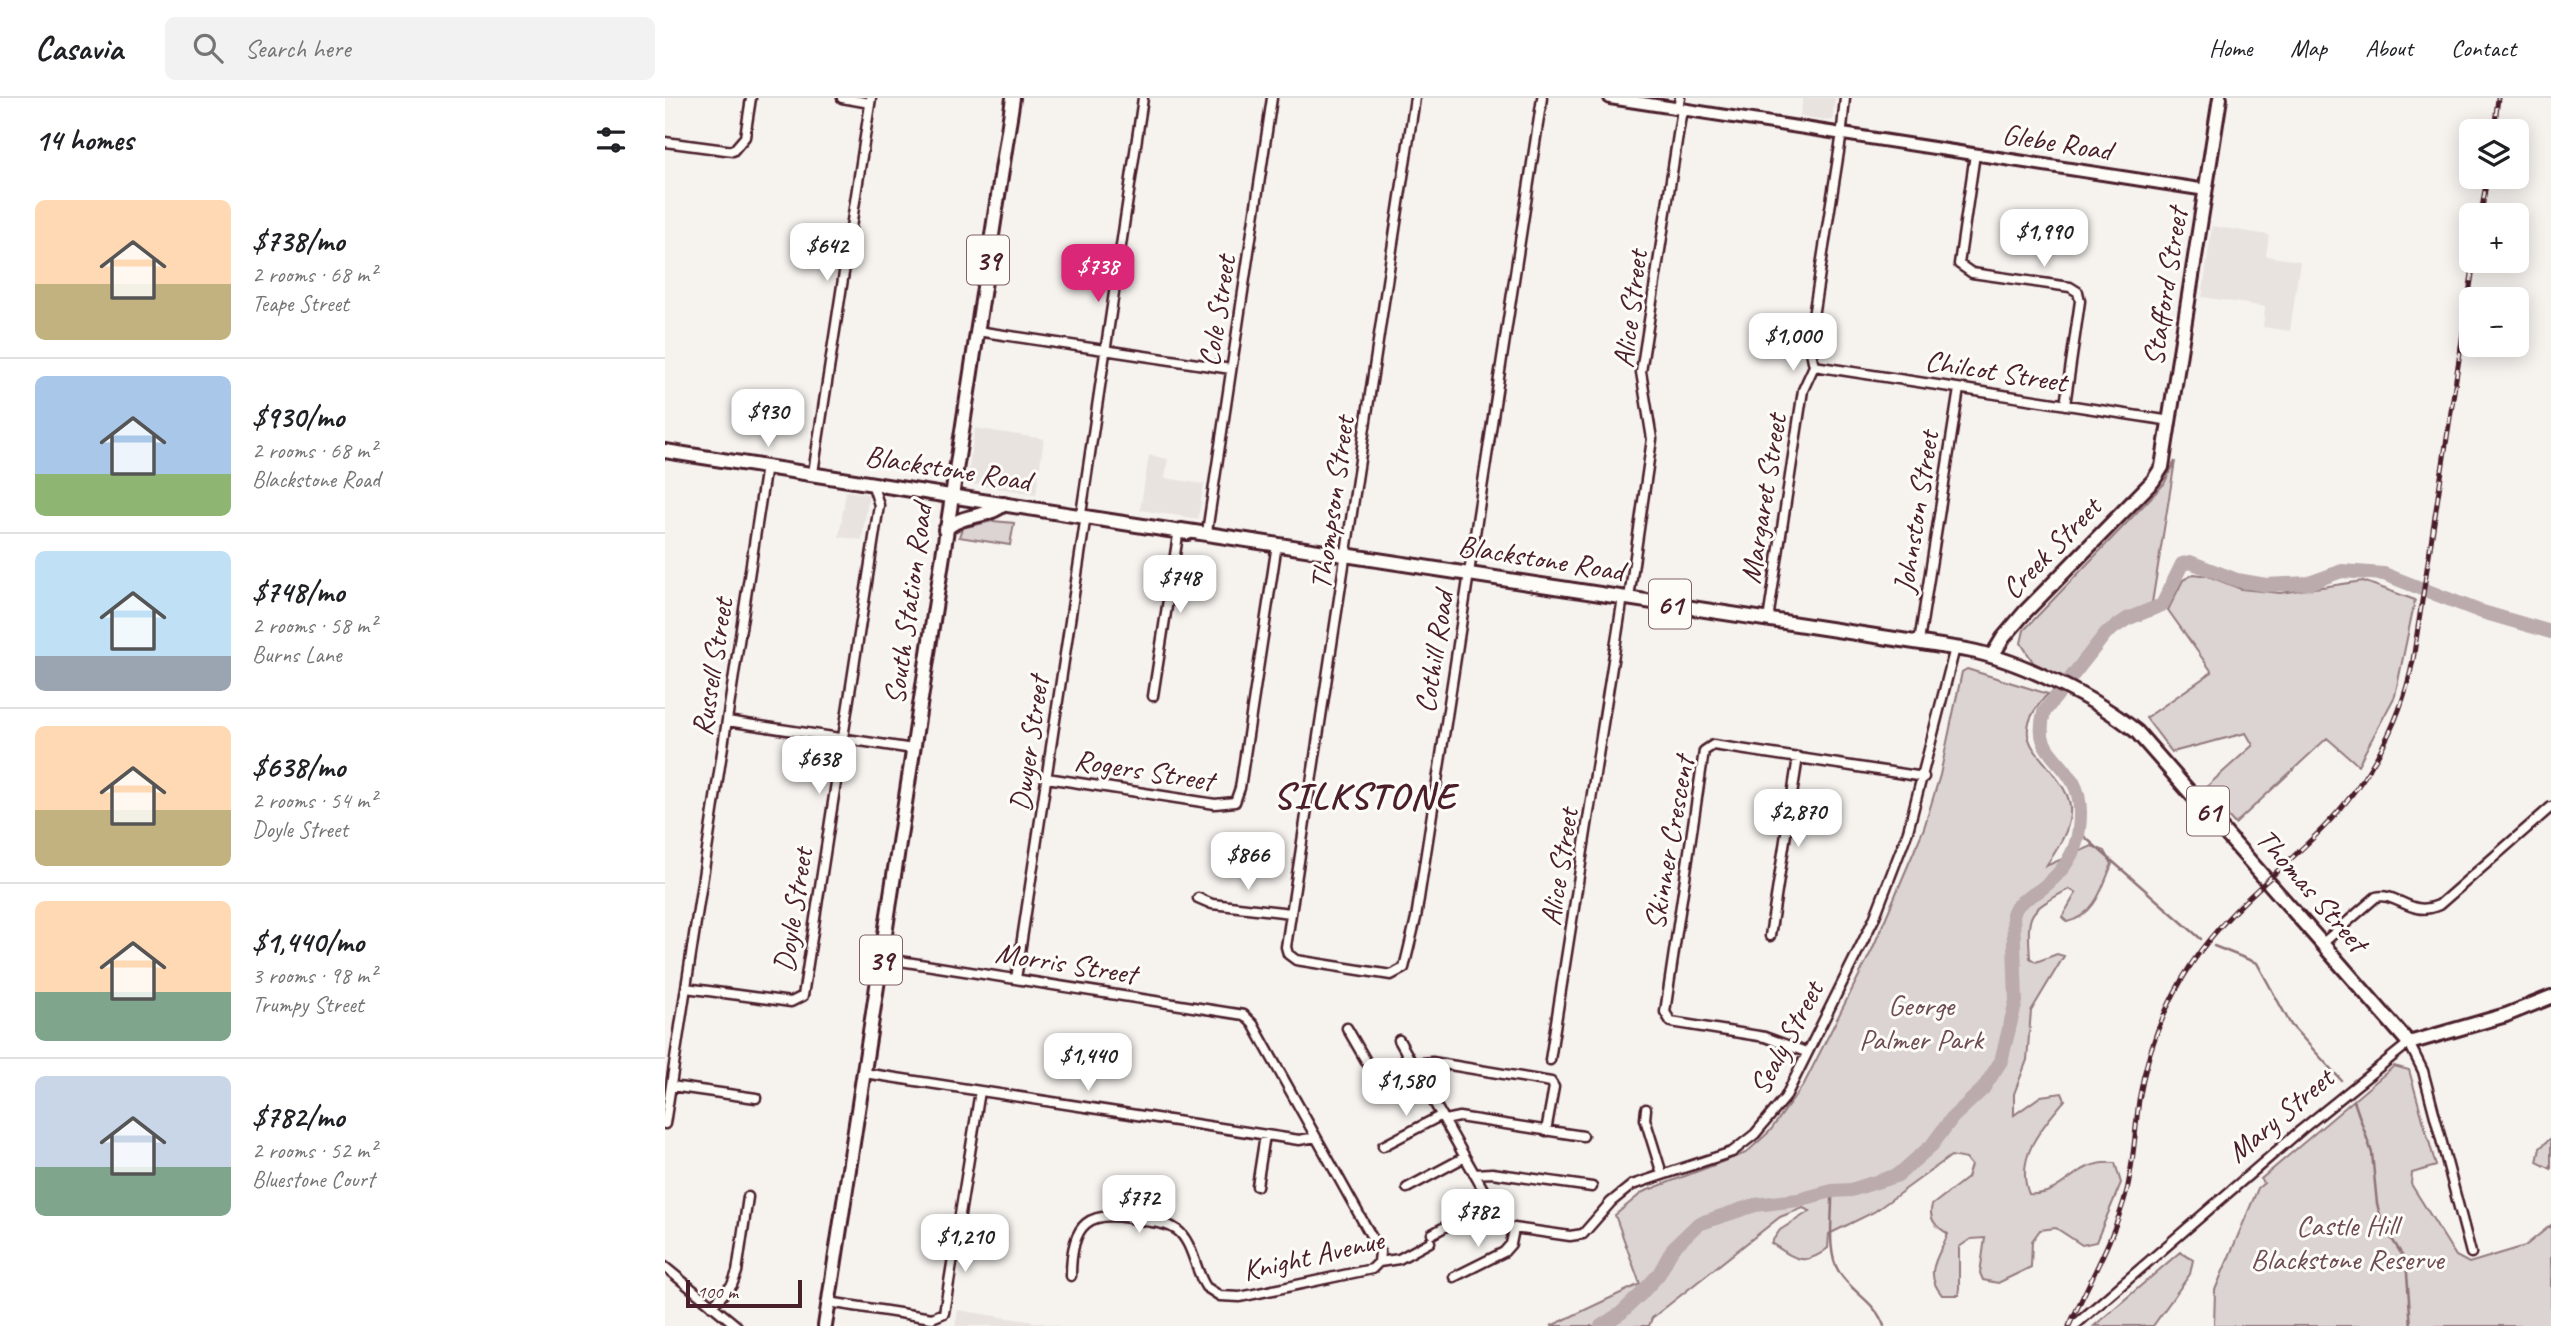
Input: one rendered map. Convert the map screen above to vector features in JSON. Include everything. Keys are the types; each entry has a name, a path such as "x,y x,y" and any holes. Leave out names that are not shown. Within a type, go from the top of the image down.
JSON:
{"main road":[{"name":"South Station Road","path":"825,1326 1013,98"},
{"name":"Stafford Street","path":"2153,481 2164,460 2171,421 2220,98"},
{"name":"Blackstone Road","path":"665,451 950,496 1207,532 1919,642 1992,656"},
{"name":"Creek Street","path":"1992,656 2025,612 2153,481"},
{"path":"945,530 957,520 994,513 1004,504"},
{"name":"Blackstone Road","path":"1180,529 1238,541 1248,539"},
{"name":"Thomas Street","path":"1992,656 2113,713 2156,751 2409,1043"},
{"name":"Mary Street","path":"2409,1043 2506,1015 2551,997"}],"street":[{"path":"665,142 733,150 745,138 751,98"},
{"path":"813,473 870,100 842,98"},
{"name":"Dwyer Street","path":"1016,979 1143,98"},
{"name":"Cole Street","path":"1207,532 1272,98"},
{"name":"Thompson Street","path":"1291,913 1415,98"},
{"name":"Cothill Road","path":"1291,913 1286,947 1291,957 1391,975 1404,968 1416,921 1542,98"},
{"name":"Glebe Road","path":"1610,98 1680,105 1842,134 2206,190"},
{"name":"Margaret Street","path":"1768,620 1803,390 1814,366 1809,342 1842,134 1845,98"},
{"name":"Alice Street","path":"1550,1059 1652,439 1641,372 1680,105"},
{"path":"1975,154 1959,264 1972,273 2070,287 2078,292 2080,301 2065,405"},
{"path":"977,331 1231,369"},
{"name":"Chilcot Street","path":"1814,366 2171,421"},
{"name":"Johnston Street","path":"1919,642 1959,389"},
{"name":"Russell Street","path":"665,1124 766,466"},
{"name":"Doyle Street","path":"686,988 792,1002 803,996 879,505 872,483"},
{"path":"879,505 895,487"},
{"path":"1153,696 1180,529"},
{"name":"Rogers Street","path":"1047,778 1215,804 1235,802 1240,788 1277,544"},
{"name":"Sealy Street","path":"1514,1229 1570,1236 1583,1234 1611,1202 1632,1185 1732,1152 1743,1145 1777,1109 1874,919 1908,831 1955,648"},
{"path":"727,721 913,749"},
{"name":"Skinner Crescent","path":"1806,1052 1765,1037 1671,1022 1665,1012 1706,747 1713,745 1924,777"},
{"path":"1770,936 1798,757"},
{"path":"2323,943 2376,897 2385,896 2406,906 2421,909 2439,905 2551,807"},
{"path":"1198,898 1212,904 1291,913"},
{"name":"Morris Street","path":"881,958 1244,1015 1253,1024 1316,1137"},
{"path":"1347,1028 1381,1087 1419,1075"},
{"path":"1399,1040 1501,1223 1514,1229 1511,1244 1504,1252 1454,1277"},
{"name":"Thomas Street","path":"2409,1043 2423,1071 2471,1254"},
{"name":"Mary Street","path":"2074,1326 2301,1130 2409,1043"},
{"path":"1413,1064 1432,1062 1551,1082 1554,1087 1546,1131"},
{"path":"864,1073 1306,1141 1316,1137 1380,1252 1379,1262"},
{"path":"671,1086 755,1098"},
{"path":"828,1302 932,1318 944,1313 980,1091"},
{"path":"1646,1108 1645,1119 1662,1174"},
{"path":"1383,1146 1443,1118 1459,1117 1583,1136"},
{"path":"1257,1186 1265,1135"},
{"path":"1407,1188 1465,1157"},
{"path":"1474,1174 1492,1173 1592,1187"},
{"path":"712,1306 732,1285 737,1272 748,1197"},
{"name":"Knight Avenue","path":"1072,1276 1072,1257 1078,1230 1093,1218 1114,1215 1167,1224 1176,1229 1186,1242 1206,1287 1220,1296 1240,1297 1371,1269 1379,1262 1399,1259 1490,1202"},
{"path":"665,1267 737,1326"}],"shaded area":[{"path":"1803,98 1835,98 1832,121 1800,116"},
{"path":"2212,226 2269,235 2266,256 2300,261 2290,331 2263,327 2265,307 2202,297"},
{"path":"975,428 1044,439 1036,494 971,484 967,479"},
{"path":"1149,455 1168,459 1165,478 1204,484 1198,519 1140,510"},
{"path":"846,491 869,494 862,540 839,537"},
{"path":"958,1310 1060,1326 955,1326"}],"green space":[{"path":"2175,461 2152,603 2112,625 2063,679 2033,662 2021,643 2024,630 2164,484"},
{"path":"993,521 1014,523 1010,545 959,537 962,528"},
{"path":"2194,574 2208,576 2241,589 2280,593 2363,581 2415,600 2395,696 2358,765 2327,738 2235,824 2204,789 2253,745 2246,733 2172,752 2146,718 2212,672 2168,610 2183,580"},
{"name":"George Palmer Park","path":"1967,669 2048,694 2028,725 2028,736 2067,795 2070,814 2065,833 2046,866 2092,846 2105,851 2112,864 2096,900 2077,919 2067,922 2062,917 2076,893 2069,889 2037,909 2030,922 2030,958 2036,962 2057,954 2064,956 2031,1011 2027,1060 2014,1094 2014,1115 2041,1096 2062,1093 2065,1100 2040,1131 2028,1155 2025,1180 2029,1194 2052,1190 2089,1167 2101,1163 2115,1163 2121,1183 2096,1242 2082,1245 2056,1228 2040,1230 2032,1241 2031,1267 1998,1283 1983,1280 1980,1273 1985,1238 1971,1239 1959,1247 1959,1295 1942,1295 1936,1287 1933,1272 1948,1234 1934,1222 1931,1215 1932,1205 1967,1178 1971,1165 1966,1159 1951,1156 1874,1212 1829,1234 1828,1248 1812,1258 1799,1259 1771,1243 1780,1230 1810,1211 1803,1208 1780,1217 1652,1318 1649,1326 1551,1326 1640,1284 1615,1215 1643,1192 1746,1153 1770,1131 1804,1084 1872,950 1924,828 1940,775 1962,672"},
{"name":"Castle Hill Blackstone Reserve","path":"2394,1066 2409,1070 2436,1166 2412,1173 2411,1184 2456,1256 2469,1263 2525,1246 2551,1225 2551,1326 2214,1326 2215,1290 2258,1188 2264,1183 2261,1179"},
{"path":"2551,1138 2551,1169 2537,1162 2540,1148"},
{"name":"Castle Hill Blackstone Reserve","path":"2180,1252 2193,1260 2190,1274 2153,1326 2094,1326"}],"waterway":[{"path":"1601,1326 1621,1313 1640,1295 1659,1274 1673,1248 1698,1224 1755,1205 1851,1190 1898,1175 1932,1145 1952,1118 1983,1089 2001,1061 2016,1001 2013,914 2020,903 2040,890 2060,871 2071,856 2079,829 2078,793 2045,744 2042,735 2044,712 2106,633 2127,619 2162,605 2182,564 2190,562 2237,580 2266,585 2309,583 2342,571 2384,574 2479,611 2551,632"},
{"path":"2079,832 2201,939"},
{"path":"2214,946 2257,963 2291,1025 2341,1080"},
{"path":"2354,1101 2372,1153 2377,1204 2383,1225 2406,1261 2411,1326"},
{"path":"1832,1191 1831,1244 1835,1264 1844,1279 1875,1310 1884,1326"}],"railway":[{"path":"2495,119 2498,98"},
{"path":"2483,203 2485,189"},
{"path":"2069,1326 2122,1208 2131,1168 2142,1082 2158,1029 2173,995 2192,963 2219,928 2313,838 2348,800 2377,757 2399,710 2413,660 2472,273"}],"district":[{"name":"SILKSTONE","path":"1365,795"}]}
